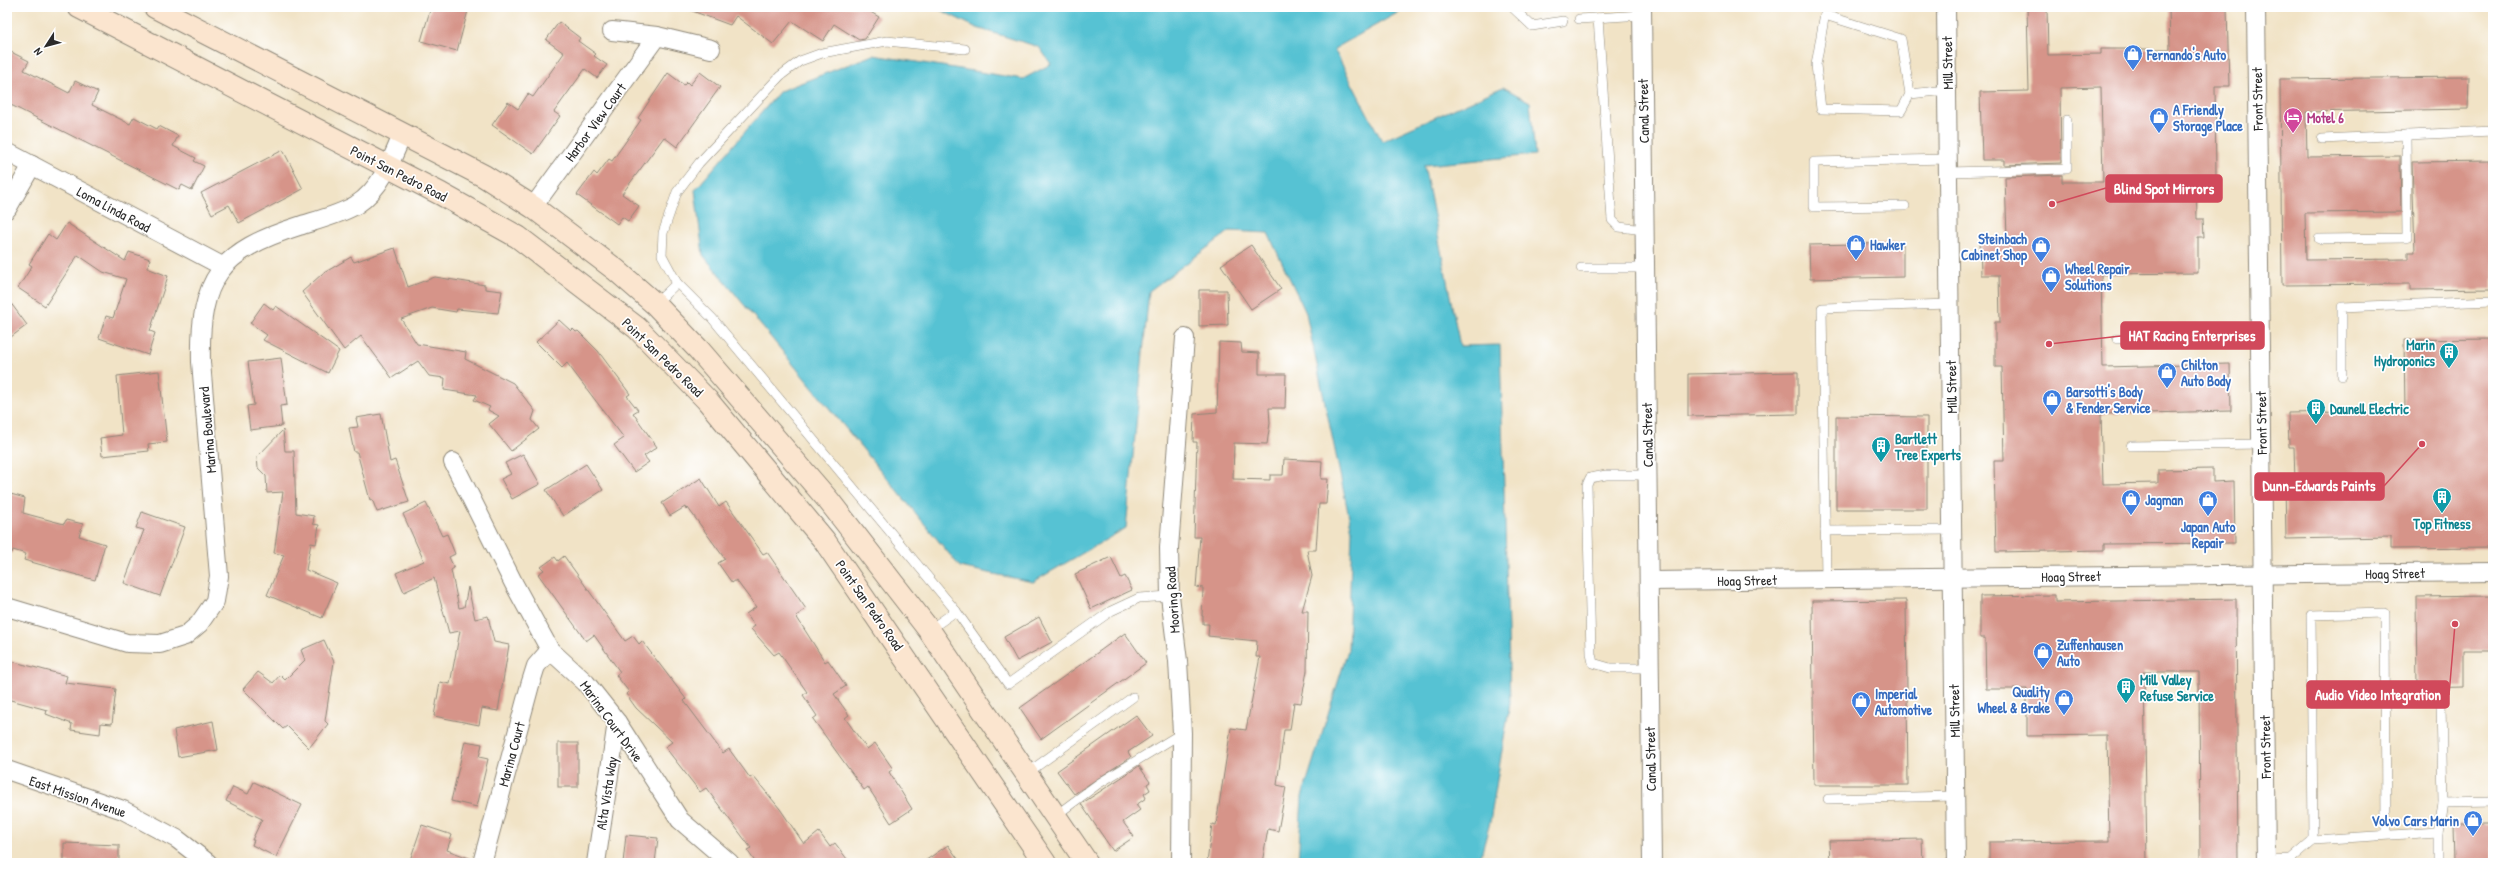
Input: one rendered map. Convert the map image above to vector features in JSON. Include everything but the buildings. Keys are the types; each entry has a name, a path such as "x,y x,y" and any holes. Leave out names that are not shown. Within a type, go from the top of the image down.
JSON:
{"main road":[{"name":"Point San Pedro Road","path":"79,7 518,237 637,328 707,400 824,540 1045,863"},
{"name":"Point San Pedro Road","path":"155,7 484,176 533,207 616,270 655,304 699,350 829,500 928,630 1087,863"}],"street":[{"name":"Mill Street","path":"1946,7 1956,863"},
{"name":"Front Street","path":"2256,7 2266,861"},
{"name":"Canal Street","path":"1642,11 1652,863"},
{"path":"612,31 657,36 711,49"},
{"name":"Harbor View Court","path":"533,207 657,36"},
{"name":"Marina Boulevard","path":"7,607 127,643 160,644 184,636 199,624 215,601 219,576 218,543 200,362 200,326 208,291 222,266 241,250 271,235 340,213 357,204 369,194 388,168 402,135"},
{"name":"Loma Linda Road","path":"7,152 222,266"},
{"path":"7,210 32,165"},
{"name":"Mooring Road","path":"1181,863 1182,733 1178,661 1170,596 1169,548 1185,338"},
{"name":"Marina Court Drive","path":"453,462 514,584 550,650 586,683 617,722 680,820 730,863"},
{"name":"Hoag Street","path":"1649,581 2493,572"},
{"name":"Marina Court","path":"482,863 536,666 550,650"},
{"name":"Alta Vista Way","path":"596,863 617,722"},
{"name":"East Mission Avenue","path":"7,770 123,810 177,839 208,863"}],"lane":[{"path":"1512,7 1532,26 1563,21"},
{"path":"1578,19 1598,18 1642,11"},
{"path":"1826,11 1901,39 1910,94 1901,111 1821,108 1816,65 1826,11"},
{"path":"1598,18 1612,220 1619,226 1645,230"},
{"path":"965,49 887,41 822,53 800,61 780,76 699,163 677,192 662,233 662,255 676,283 712,318 956,611 1008,684 1110,611 1139,598 1170,596"},
{"path":"1910,94 1947,90"},
{"path":"1905,206 1814,207 1814,162 2067,169 2066,120"},
{"path":"2322,139 2493,131"},
{"path":"2319,239 2408,238 2406,135"},
{"path":"1582,268 1645,268"},
{"path":"655,304 676,283"},
{"path":"2342,376 2342,307 2493,301"},
{"path":"1826,579 1822,308 1950,304"},
{"path":"2117,339 2260,336"},
{"path":"2131,446 2261,444"},
{"path":"1648,475 1606,475 1590,478 1587,485 1591,654 1593,663 1610,668 1650,668"},
{"path":"1825,531 1952,530"},
{"path":"928,630 956,611"},
{"path":"2313,840 2311,615 2385,613 2386,834"},
{"path":"1026,774 1133,696"},
{"path":"2438,863 2438,832 2443,803 2442,703"},
{"path":"1055,816 1098,784 1182,733"},
{"path":"1828,799 1955,796"},
{"path":"2443,803 2493,802"},
{"path":"2266,861 2291,860 2313,840 2386,834 2438,832"}],"water":[{"path":"934,7 1403,7 1406,8 1334,49 1382,141 1503,87 1530,102 1535,155 1424,165 1460,346 1500,345 1510,703 1490,822 1479,863 1298,863 1302,797 1348,650 1352,531 1306,313 1268,233 1230,231 1149,291 1126,528 1033,582 960,567 703,255 695,190 780,91 873,55 1023,79 1051,64 1039,47 977,28"}],"place":[{"name":"Fernando's Auto","path":"2133,71"},
{"name":"A Friendly Storage Place","path":"2159,134"},
{"name":"Motel 6","path":"2293,134"},
{"name":"Blind Spot Mirrors","path":"2052,204"},
{"name":"Hawker","path":"1856,261"},
{"name":"Steinbach Cabinet Shop","path":"2041,263"},
{"name":"Wheel Repair Solutions","path":"2051,293"},
{"name":"HAT Racing Enterprises","path":"2049,344"},
{"name":"Marin Hydroponics","path":"2449,369"},
{"name":"Chilton Auto Body","path":"2167,389"},
{"name":"Barsotti's Body & Fender Service","path":"2052,416"},
{"name":"Daunell Electric","path":"2316,425"},
{"name":"Dunn-Edwards Paints","path":"2422,444"},
{"name":"Bartlett Tree Experts","path":"1881,463"},
{"name":"Top Fitness","path":"2442,514"},
{"name":"Jagman","path":"2131,516"},
{"name":"Japan Auto Repair","path":"2208,517"},
{"name":"Audio Video Integration","path":"2455,624"},
{"name":"Zuffenhausen Auto","path":"2043,669"},
{"name":"Mill Valley Refuse Service","path":"2126,704"},
{"name":"Quality Wheel & Brake","path":"2064,716"},
{"name":"Imperial Automotive","path":"1861,718"},
{"name":"Volvo Cars Marin","path":"2473,837"}]}
